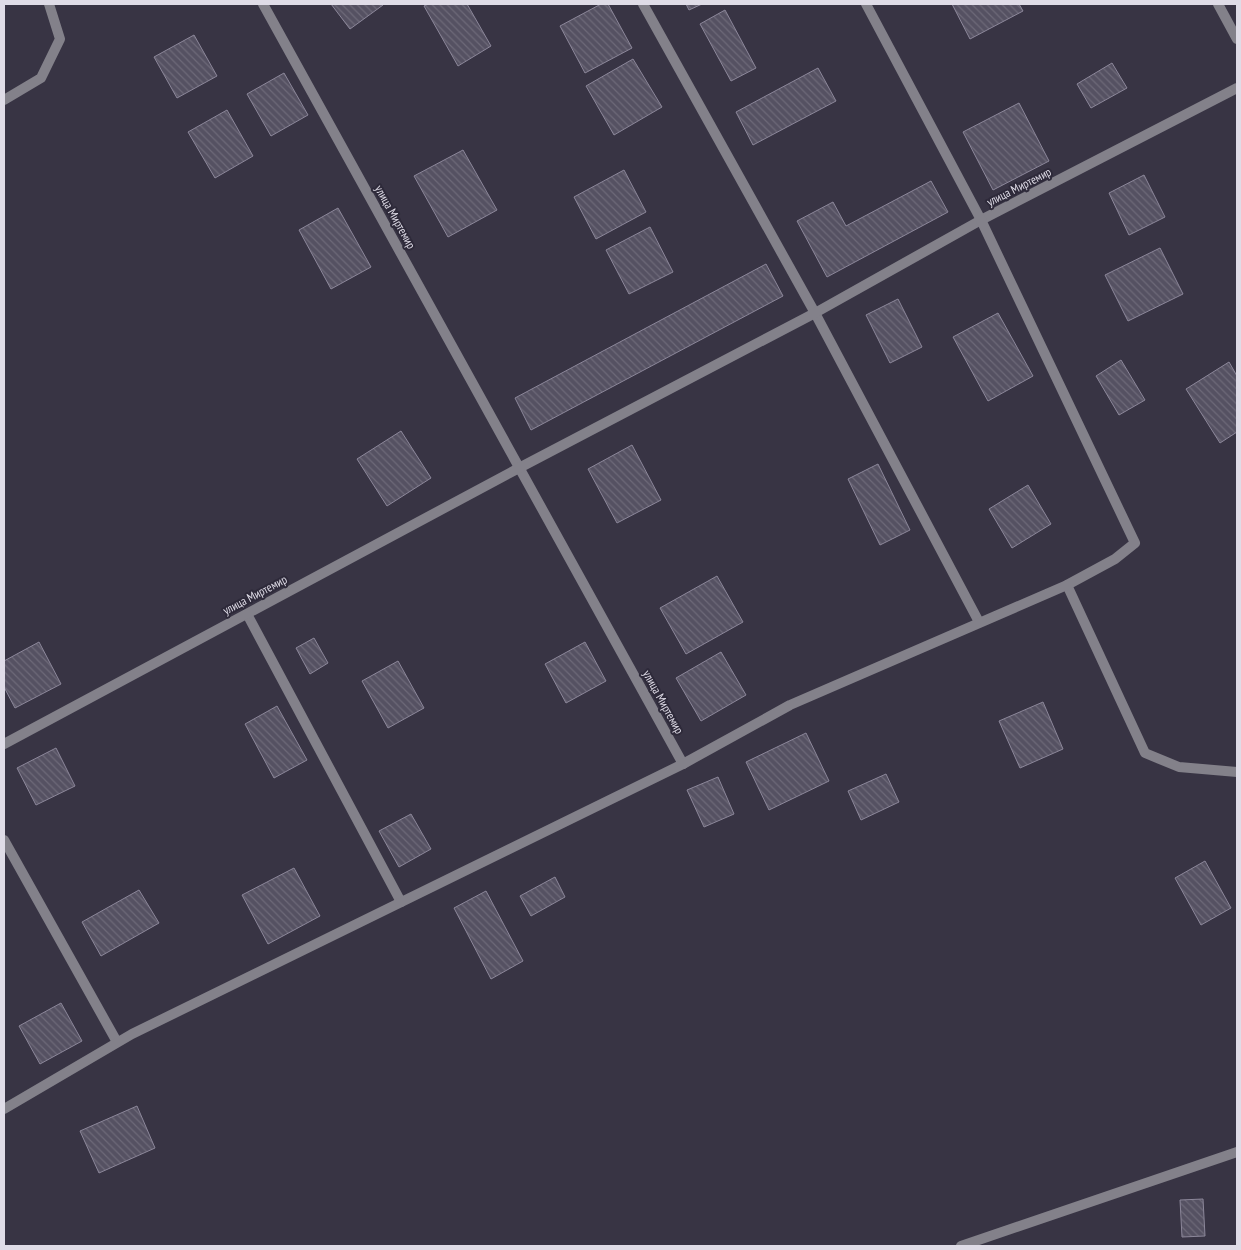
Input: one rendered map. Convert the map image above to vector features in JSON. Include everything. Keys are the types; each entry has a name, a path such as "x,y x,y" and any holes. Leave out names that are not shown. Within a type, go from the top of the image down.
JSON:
{"street":[{"path":"4,100 41,78 60,38 49,4"},
{"name":"улица Миртемир","path":"263,4 683,764"},
{"path":"643,4 815,313 979,622"},
{"path":"4,1109 132,1034 683,764 790,705 1067,585 1115,560 1135,543 981,220 866,4"},
{"path":"1218,4 1237,39"},
{"name":"улица Миртемир","path":"4,744 519,468 815,313 981,220 1237,88"},
{"path":"1067,585 1145,753 1179,767 1237,772"},
{"path":"247,614 402,902"},
{"path":"4,840 117,1042"},
{"path":"961,1246 1237,1152"}],"building":[{"path":"331,4 383,4 383,5 350,29"},
{"path":"428,4 467,4 491,46 458,66 424,6"},
{"path":"601,4 608,4 632,48 585,73 560,26"},
{"path":"686,4 702,4 689,10"},
{"path":"952,4 1019,4 1023,11 970,39"},
{"path":"725,10 756,68 731,81 700,24"},
{"path":"194,35 217,76 177,98 154,57"},
{"path":"633,59 662,107 614,135 586,86"},
{"path":"1112,63 1127,88 1091,108 1077,84"},
{"path":"818,68 836,101 753,145 736,112"},
{"path":"284,73 308,115 271,136 247,94"},
{"path":"1019,103 1049,161 993,190 963,132"},
{"path":"227,110 253,156 215,178 188,132"},
{"path":"463,150 497,210 448,237 414,176"},
{"path":"624,170 646,212 596,239 574,197"},
{"path":"1144,175 1165,217 1129,235 1109,193"},
{"path":"931,181 948,212 827,277 797,221 833,202 846,226"},
{"path":"338,208 371,267 331,289 299,230"},
{"path":"650,227 673,272 629,294 606,250"},
{"path":"1160,248 1183,294 1128,321 1105,275"},
{"path":"766,264 783,296 531,430 515,398"},
{"path":"898,299 922,347 890,363 866,315"},
{"path":"998,313 1033,376 988,401 953,337"},
{"path":"1121,360 1145,400 1119,415 1096,376"},
{"path":"1229,362 1237,376 1237,432 1220,443 1186,389"},
{"path":"401,431 431,478 387,506 357,459"},
{"path":"632,445 661,500 617,523 588,469"},
{"path":"878,464 910,530 880,545 848,479"},
{"path":"1028,485 1051,524 1012,548 989,509"},
{"path":"717,576 743,622 686,654 660,608"},
{"path":"314,638 328,663 310,674 296,648"},
{"path":"39,642 61,684 15,708 4,687 4,661"},
{"path":"585,642 606,681 566,703 545,664"},
{"path":"721,652 746,695 701,721 676,678"},
{"path":"398,661 424,708 388,728 362,681"},
{"path":"1043,702 1063,749 1020,768 999,721"},
{"path":"277,706 307,760 274,778 245,724"},
{"path":"806,733 829,781 769,810 746,762"},
{"path":"56,748 75,786 36,805 17,768"},
{"path":"886,774 899,802 861,820 848,791"},
{"path":"718,777 734,814 704,827 687,790"},
{"path":"411,814 431,849 399,867 379,831"},
{"path":"1205,861 1231,908 1201,925 1175,878"},
{"path":"294,868 320,916 268,944 242,895"},
{"path":"555,877 565,897 531,916 520,896"},
{"path":"139,890 159,923 101,956 82,922"},
{"path":"486,891 523,961 491,979 454,908"},
{"path":"61,1003 82,1041 40,1064 19,1026"},
{"path":"137,1106 155,1148 99,1173 80,1131"},
{"path":"1203,1199 1205,1236 1182,1237 1180,1200"}]}
